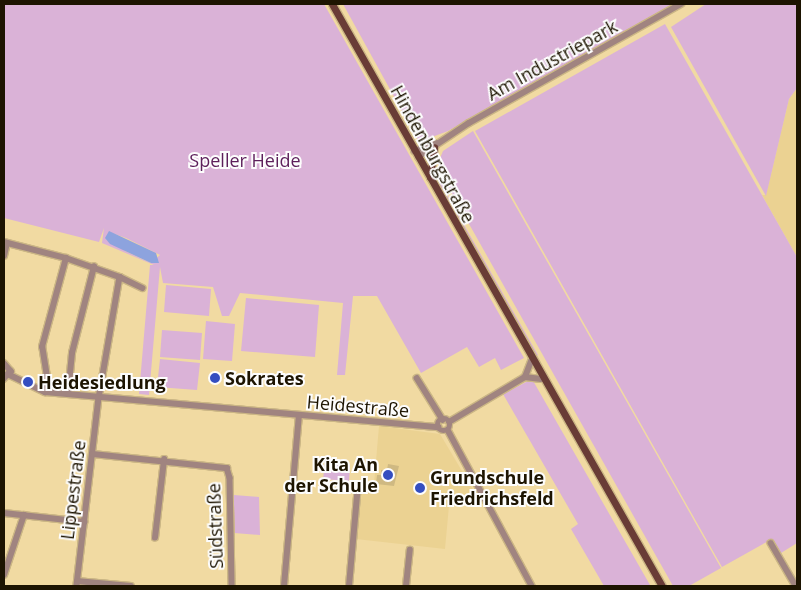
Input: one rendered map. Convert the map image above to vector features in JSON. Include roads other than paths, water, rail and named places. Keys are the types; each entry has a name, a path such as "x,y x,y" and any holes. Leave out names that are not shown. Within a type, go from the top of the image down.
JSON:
{"main road":[{"name":"Hindenburgstraße","path":"332,4 662,586"},
{"path":"430,179 435,145"},
{"name":"Hindenburgstraße","path":"509,318 541,379 564,415"}],"street":[{"name":"Am Industriepark","path":"416,154 435,145 681,4"},
{"path":"4,256 5,243 94,267 143,288"},
{"path":"45,392 47,377 42,347 66,258"},
{"path":"68,394 72,353 94,267"},
{"name":"Lippestraße","path":"77,584 99,398 120,277"},
{"path":"525,377 531,361"},
{"path":"4,363 11,368 10,375 4,379"},
{"name":"Heidestraße","path":"10,375 45,392 438,427 448,430"},
{"path":"438,427 525,377 541,379"},
{"name":"Heidestraße","path":"418,378 446,421"},
{"path":"284,586 299,416"},
{"path":"446,421 448,430 532,586"},
{"name":"Südstraße","path":"93,454 227,468 230,478 232,586"},
{"path":"154,538 164,460"},
{"path":"350,586 358,485"},
{"path":"4,514 85,522"},
{"path":"4,575 24,516"},
{"path":"771,543 796,586"},
{"path":"406,586 410,550"},
{"path":"77,584 131,586"}],"water":[{"path":"109,231 156,253 159,263 151,263 110,244 105,238"}],"place":[{"name":"Sokrates","path":"215,378"},
{"name":"Heidesiedlung","path":"28,382"},
{"name":"Kita An der Schule","path":"388,475"},
{"name":"Grundschule Friedrichsfeld","path":"420,488"}],"park label":[{"name":"Speller Heide","path":"245,160"}]}
